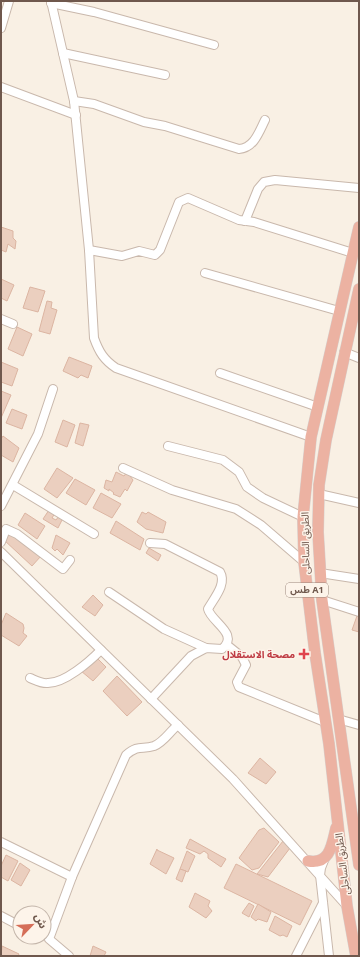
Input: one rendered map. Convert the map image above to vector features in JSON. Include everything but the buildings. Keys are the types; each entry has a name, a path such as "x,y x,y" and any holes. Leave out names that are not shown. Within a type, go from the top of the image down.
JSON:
{"highway":[{"name":"الطريق الساحلى","path":"356,956 347,906 304,562 303,517 311,436 359,227"},
{"name":"الطريق الساحلى","path":"359,289 344,352 326,440 319,494 318,532 322,600 359,865"},
{"path":"308,861 319,861 325,858 329,853 337,822"}],"street":[{"path":"1,28 9,1"},
{"path":"214,45 94,12 51,2 76,115 90,250 94,338 98,350 107,362 116,368 311,436"},
{"path":"63,54 165,74"},
{"path":"1,87 76,115"},
{"path":"74,101 94,104 144,122 165,126 239,149 244,149 252,144 265,120"},
{"path":"245,221 258,189 264,182 274,180 359,188"},
{"path":"90,250 122,256 139,250 154,255 160,250 179,202 188,198 239,220 353,254"},
{"path":"204,273 339,311"},
{"path":"1,319 13,324"},
{"path":"344,352 359,358"},
{"path":"220,374 318,407"},
{"path":"1,506 38,434 53,389"},
{"path":"168,446 223,460 239,472 248,487 263,498 303,517"},
{"path":"123,468 172,490 236,509 261,525 304,562"},
{"path":"13,485 94,534"},
{"path":"319,494 359,503"},
{"path":"1,542 6,530 17,534 63,569 70,560"},
{"path":"109,592 164,630 206,648 222,649 227,645 227,632 209,614 208,609 222,584 223,576 220,572 165,544 150,543"},
{"path":"1,552 232,778 347,906"},
{"path":"320,573 359,579"},
{"path":"322,600 359,612"},
{"path":"227,645 245,661 246,665 237,682 239,688 325,722"},
{"path":"151,699 191,656 206,648"},
{"path":"30,678 42,683 54,682 76,671 101,650"},
{"path":"338,719 359,725"},
{"path":"52,924 126,755 135,748 153,746 161,743 170,732 178,726"},
{"path":"1,842 72,877"},
{"path":"325,858 320,875 329,956"},
{"path":"296,956 323,902"},
{"path":"1,916 12,922"},
{"path":"52,943 69,956"}],"place":[{"name":"مصحة الاستقلال","path":"304,654"}]}
